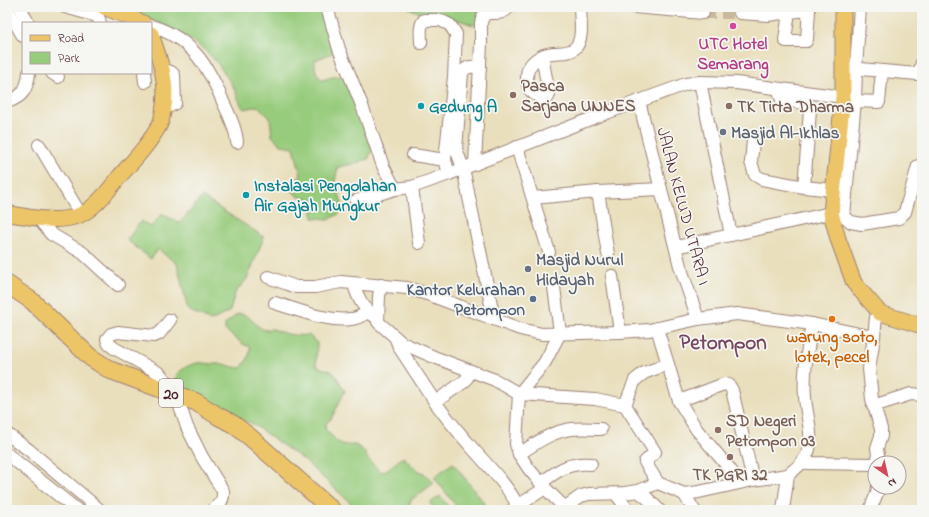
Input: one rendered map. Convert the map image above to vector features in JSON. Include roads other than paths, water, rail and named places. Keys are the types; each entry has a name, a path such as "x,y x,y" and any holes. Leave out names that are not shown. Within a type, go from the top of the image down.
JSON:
{"highway":[{"name":"20","path":"7,284 32,301 90,357 110,370 196,402 233,424 250,437 332,510"}],"main road":[{"path":"104,7 137,22"},
{"path":"843,7 849,68 844,98 836,185 829,214 851,277 878,315 922,326"},
{"path":"7,214 38,218 65,219 80,215 102,198 141,151 161,122 164,106 165,87 163,69 152,37"}],"street":[{"path":"20,7 28,22"},
{"path":"65,7 97,16 100,22"},
{"path":"327,7 339,49 366,117 383,166 395,189"},
{"path":"494,319 469,166 480,68 481,23 483,16 488,13 498,14 509,7"},
{"path":"542,56 552,53 562,54 570,52 576,48 580,34 580,7"},
{"path":"634,7 703,13"},
{"path":"838,7 844,98"},
{"path":"860,7 849,68 919,74 921,71 922,62"},
{"path":"7,9 22,34"},
{"path":"742,11 768,15 790,9 809,9 807,39 803,42 787,42 785,40 790,9"},
{"path":"421,43 421,23 424,20 440,20 450,25 456,34 454,77 445,160 449,174"},
{"path":"152,26 163,30 177,38 196,54 207,68 226,108 238,142"},
{"path":"469,166 456,149 462,73 465,68 468,67 480,68"},
{"path":"356,201 395,189 412,187 449,174 686,84 700,82 736,83 879,102 882,71"},
{"path":"7,102 16,99 22,93 28,85 29,74"},
{"path":"700,82 731,235"},
{"path":"782,89 780,98 782,100 805,103 810,110 804,187"},
{"name":"JALAN KELUD UTARA I","path":"639,101 680,266 698,319"},
{"path":"753,142 751,162 755,175 762,179 804,187 836,185 844,216 851,222 862,224 899,218 905,212 918,166"},
{"path":"39,145 80,215"},
{"path":"517,147 549,252"},
{"path":"413,155 445,160"},
{"path":"412,187 419,243"},
{"path":"533,198 598,192 660,189"},
{"path":"598,192 608,254"},
{"path":"676,247 829,214"},
{"path":"38,218 51,234 83,253 118,285"},
{"path":"612,276 620,332"},
{"path":"268,277 291,286 315,287 341,282 407,288 520,329 542,334 620,332 657,328 698,319 737,314 812,324 874,337"},
{"path":"354,284 360,301 368,312 402,343 495,380 518,394 595,399 625,405 655,452 645,462 658,483 684,494 699,492 739,482 788,475 803,463 808,451 810,439 805,397 804,368 812,324"},
{"path":"378,322 381,285"},
{"path":"554,287 560,333 545,362 518,394 516,444 519,454 543,486 562,505 565,506 581,496 589,494 616,494 638,491 658,483"},
{"path":"275,303 337,319 353,319 368,312"},
{"path":"878,315 869,369 873,406 881,429 881,436 877,448 878,455"},
{"path":"170,320 159,334 154,336 118,332 111,334 107,339 109,344 114,348 159,373 167,382 202,458 223,491 224,497 221,503 213,510"},
{"path":"657,328 679,401 697,430 739,482"},
{"path":"396,339 399,347 436,402 513,496 515,508 543,486 555,472 565,467 584,463 591,464"},
{"path":"625,405 635,380 644,373 668,364"},
{"path":"436,402 465,381 471,371"},
{"path":"679,401 724,384 730,385 753,480"},
{"path":"873,406 911,394 922,395"},
{"path":"519,454 548,436 562,431 573,428 601,429"},
{"path":"7,434 29,450 100,510"},
{"path":"7,454 77,510"},
{"path":"803,463 867,464"},
{"path":"783,510 788,475"},
{"path":"638,491 658,510"},
{"path":"616,494 628,510"},
{"path":"684,494 694,510"},
{"path":"870,510 877,495"}],"tunnel":[{"path":"703,13 740,13"}],"place":[{"name":"UTC Hotel Semarang","path":"733,26"},
{"name":"Pasca Sarjana UNNES","path":"513,95"},
{"name":"Gedung A","path":"421,106"},
{"name":"TK Tirta Dharma","path":"729,106"},
{"name":"Masjid Al-Ikhlas","path":"723,132"},
{"name":"Instalasi Pengolahan Air Gajah Mungkur","path":"246,195"},
{"name":"Masjid Nurul Hidayah","path":"528,269"},
{"name":"Kantor Kelurahan Petompon","path":"533,299"},
{"name":"warung soto, lotek, pecel","path":"832,319"},
{"name":"SD Negeri Petompon 03","path":"718,430"},
{"name":"TK PGRI 32","path":"730,457"}],"district":[{"name":"Petompon","path":"723,342"}]}
